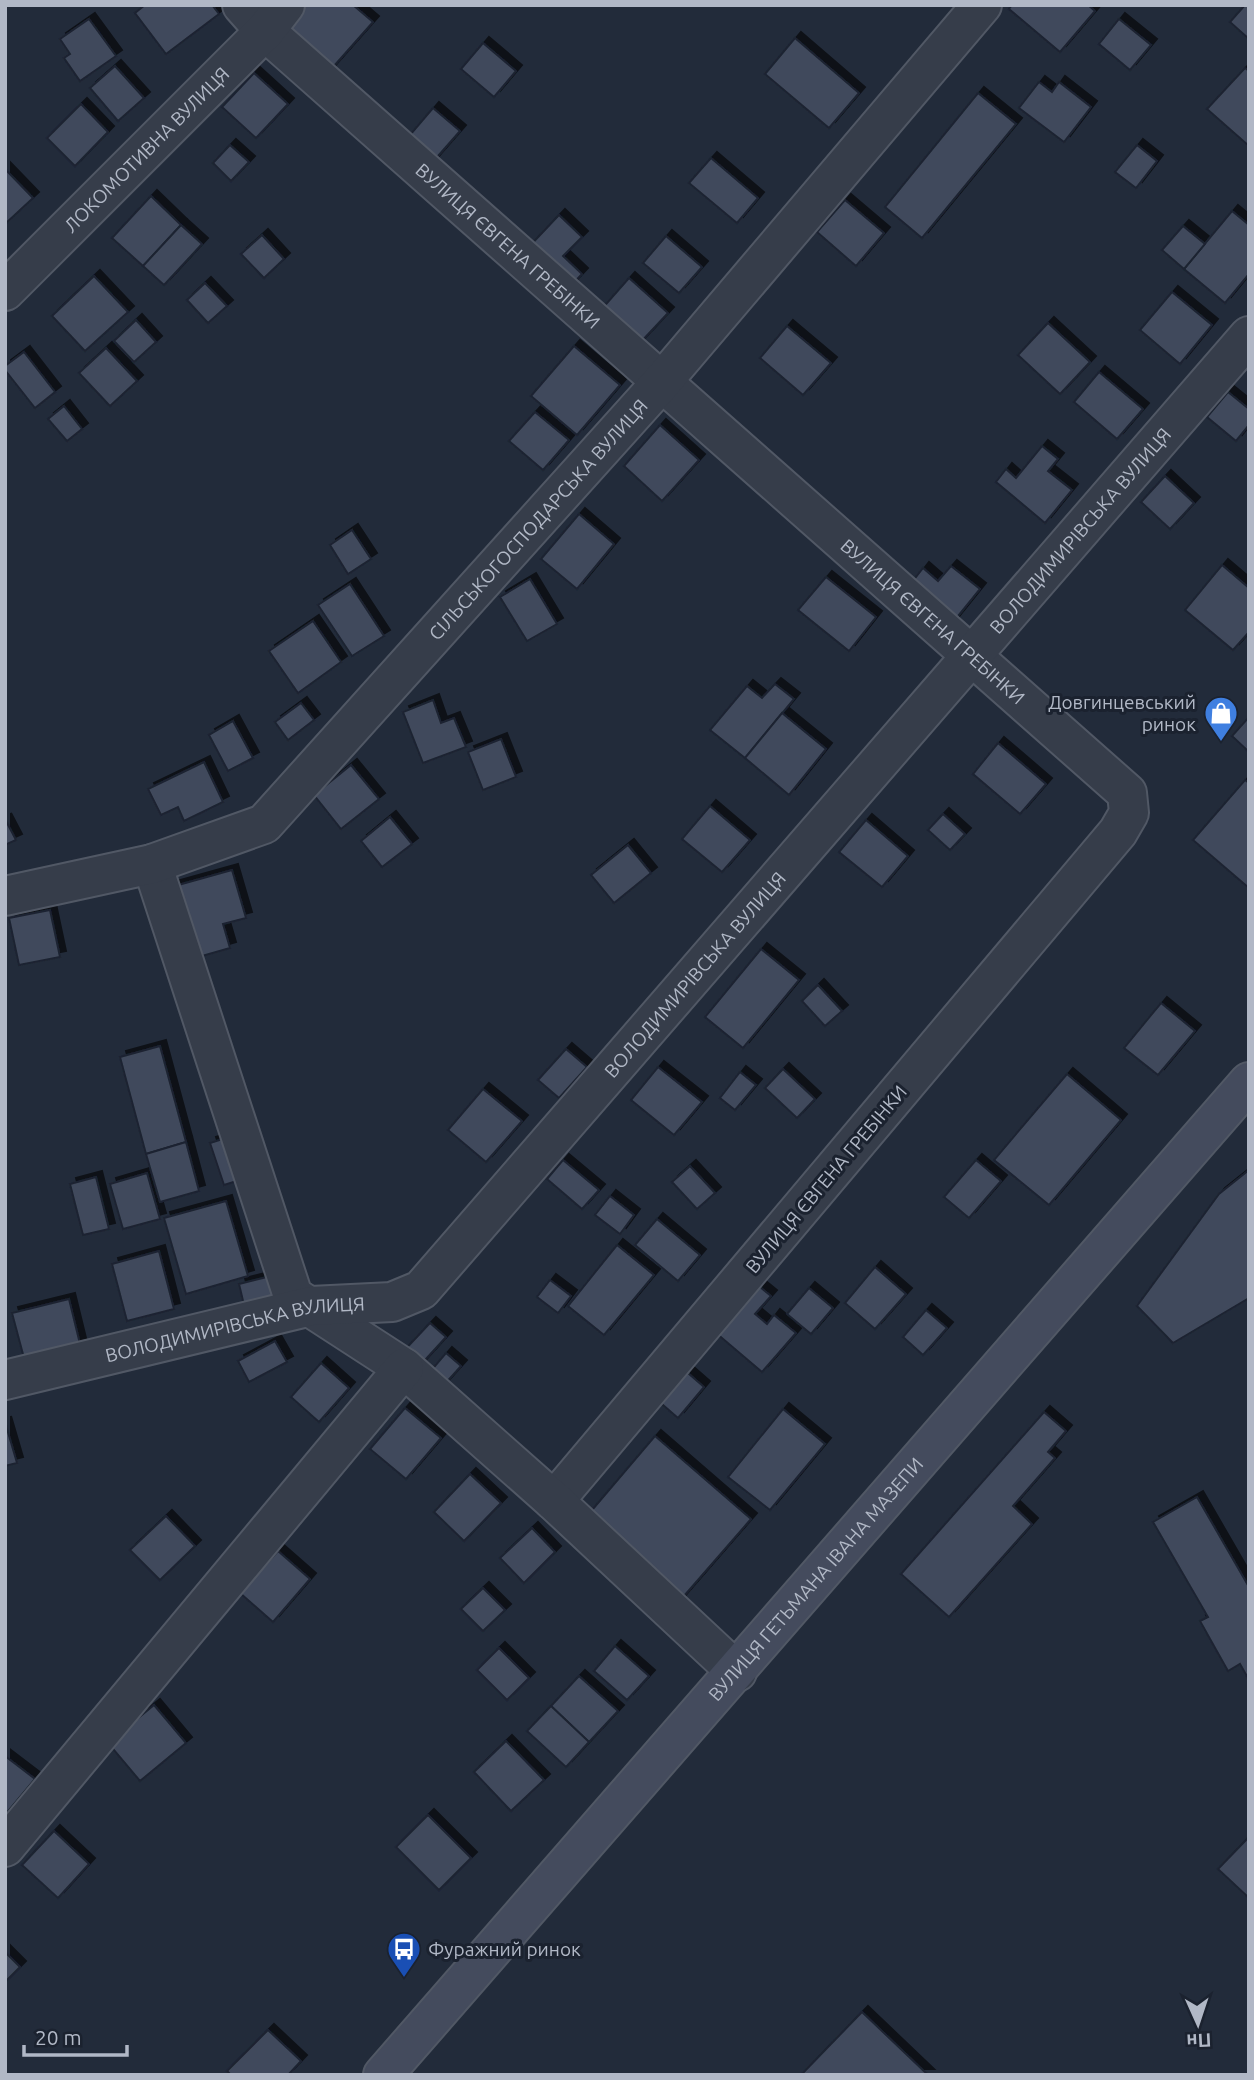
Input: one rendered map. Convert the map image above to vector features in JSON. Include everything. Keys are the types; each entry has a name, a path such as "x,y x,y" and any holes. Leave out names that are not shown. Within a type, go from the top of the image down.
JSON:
{"main road":[{"name":"ВУЛИЦЯ ГЕТЬМАНА ІВАНА МАЗЕПИ","path":"383,2075 1249,1082"}],"street":[{"name":"СІЛЬСЬКОГОСПОДАРСЬКА ВУЛИЦЯ","path":"5,896 152,864 264,824 660,384 982,5"},
{"name":"ВУЛИЦЯ ЄВГЕНА ГРЕБІНКИ","path":"264,14 660,384 1127,793 1129,813 1118,832 554,1502"},
{"name":"ЛОКОМОТИВНА ВУЛИЦЯ","path":"5,291 264,14"},
{"name":"ВОЛОДИМИРІВСЬКА ВУЛИЦЯ","path":"5,1380 311,1306 392,1302 421,1290 1249,336"},
{"path":"152,864 293,1296 404,1368 554,1502 737,1672"},
{"path":"5,1847 404,1368"}],"building":[{"path":"145,5 212,5 219,14 166,54 135,13"},
{"path":"305,5 353,5 373,22 326,75 280,35"},
{"path":"1012,5 1088,5 1095,11 1060,52 1009,9"},
{"path":"1245,5 1249,5 1249,39 1230,22"},
{"path":"89,19 116,56 80,81 64,58 70,54 60,39"},
{"path":"1119,19 1151,45 1130,70 1099,44"},
{"path":"795,38 859,93 829,128 765,74"},
{"path":"483,43 516,71 494,97 461,69"},
{"path":"115,66 144,98 118,121 90,88"},
{"path":"1245,68 1249,71 1249,146 1207,109"},
{"path":"254,73 288,104 256,138 222,107"},
{"path":"1039,82 1052,92 1059,82 1091,107 1064,142 1019,108"},
{"path":"978,93 1016,124 922,238 885,207"},
{"path":"81,104 108,132 75,166 47,138"},
{"path":"433,108 460,131 431,164 404,142"},
{"path":"230,145 249,162 231,181 213,163"},
{"path":"1137,145 1157,161 1136,188 1115,172"},
{"path":"711,158 758,198 737,223 689,183"},
{"path":"5,169 33,198 5,224"},
{"path":"151,196 181,225 143,266 112,238"},
{"path":"845,200 884,233 856,266 817,232"},
{"path":"1232,211 1249,225 1249,274 1225,303 1184,269"},
{"path":"559,215 582,237 563,256 582,274 566,291 525,251"},
{"path":"181,225 202,244 164,285 143,266"},
{"path":"1183,226 1205,244 1184,269 1162,250"},
{"path":"262,235 284,259 264,278 241,254"},
{"path":"666,236 702,267 679,293 643,263"},
{"path":"94,276 128,312 85,351 52,316"},
{"path":"629,278 668,313 638,345 600,311"},
{"path":"205,283 227,306 208,323 187,300"},
{"path":"1172,292 1212,325 1180,364 1140,330"},
{"path":"136,320 156,342 134,362 114,341"},
{"path":"1048,323 1090,362 1060,394 1018,355"},
{"path":"787,326 831,363 803,395 760,358"},
{"path":"574,346 620,385 577,435 531,396"},
{"path":"106,348 137,381 110,406 79,373"},
{"path":"24,352 55,392 35,408 5,370 5,366"},
{"path":"1099,372 1143,409 1117,439 1074,402"},
{"path":"1228,392 1249,409 1249,425 1236,441 1207,417"},
{"path":"64,406 82,429 67,441 48,419"},
{"path":"535,412 569,440 543,470 509,441"},
{"path":"660,425 699,460 662,501 624,466"},
{"path":"1042,446 1058,459 1048,471 1072,490 1045,523 996,482 1006,469 1016,478"},
{"path":"1165,476 1194,503 1170,529 1141,502"},
{"path":"579,514 614,544 577,589 541,559"},
{"path":"352,530 371,559 348,574 330,545"},
{"path":"1222,565 1249,588 1249,632 1233,650 1185,610"},
{"path":"951,566 980,589 950,626 906,590 923,568 938,581"},
{"path":"826,577 876,617 849,651 798,610"},
{"path":"530,579 557,624 527,641 500,597"},
{"path":"350,584 384,636 352,656 318,605"},
{"path":"313,621 341,662 298,693 269,651"},
{"path":"775,684 794,699 745,758 710,730 747,686 762,698"},
{"path":"433,700 441,723 454,718 466,747 423,763 403,712"},
{"path":"301,703 314,720 288,740 275,722"},
{"path":"782,713 826,749 789,795 745,758"},
{"path":"1249,717 1249,752 1232,736"},
{"path":"233,721 253,758 228,771 209,735"},
{"path":"501,739 516,777 483,790 468,752"},
{"path":"998,743 1046,784 1020,814 973,774"},
{"path":"204,762 223,802 184,821 178,807 161,815 148,789"},
{"path":"351,765 379,799 341,829 314,795"},
{"path":"1245,780 1249,783 1249,888 1193,840"},
{"path":"710,806 750,840 722,872 682,839"},
{"path":"943,814 965,834 950,850 928,830"},
{"path":"390,817 412,844 382,867 361,841"},
{"path":"5,819 16,840 5,845"},
{"path":"866,820 908,856 882,887 839,852"},
{"path":"628,845 651,873 614,903 591,875"},
{"path":"232,870 246,918 223,924 230,948 195,958 164,889"},
{"path":"50,910 60,957 19,965 9,918"},
{"path":"761,949 799,980 743,1048 705,1017"},
{"path":"818,985 842,1011 825,1026 802,1001"},
{"path":"1161,1003 1195,1031 1158,1075 1124,1048"},
{"path":"160,1046 186,1142 146,1154 120,1057"},
{"path":"566,1049 587,1067 559,1098 538,1080"},
{"path":"658,1067 702,1102 674,1135 631,1100"},
{"path":"783,1069 815,1099 797,1118 765,1088"},
{"path":"740,1072 756,1085 735,1110 720,1098"},
{"path":"1067,1074 1121,1120 1049,1205 994,1160"},
{"path":"483,1089 522,1121 486,1162 448,1130"},
{"path":"229,1137 243,1179 224,1185 210,1143"},
{"path":"186,1142 199,1191 160,1202 146,1154"},
{"path":"563,1160 599,1190 582,1209 547,1179"},
{"path":"976,1160 1001,1181 969,1218 944,1197"},
{"path":"690,1166 715,1193 697,1209 672,1182"},
{"path":"1249,1170 1249,1298 1173,1343 1137,1306 1219,1194"},
{"path":"147,1173 160,1219 123,1229 110,1184"},
{"path":"96,1177 109,1229 83,1235 70,1184"},
{"path":"610,1196 634,1215 620,1234 595,1215"},
{"path":"226,1201 248,1276 186,1294 164,1218"},
{"path":"657,1219 700,1255 678,1281 635,1245"},
{"path":"617,1245 654,1275 604,1335 568,1306"},
{"path":"159,1251 174,1309 127,1321 112,1264"},
{"path":"875,1267 906,1294 875,1329 845,1303"},
{"path":"279,1274 284,1296 244,1305 239,1284"},
{"path":"750,1279 771,1296 755,1314 767,1324 774,1315 796,1333 762,1372 709,1327"},
{"path":"550,1280 571,1296 558,1313 537,1297"},
{"path":"809,1288 833,1308 811,1334 787,1314"},
{"path":"69,1299 80,1344 24,1358 12,1313"},
{"path":"926,1310 947,1328 923,1355 903,1337"},
{"path":"430,1323 446,1337 415,1371 399,1356"},
{"path":"275,1341 287,1362 249,1382 238,1361"},
{"path":"446,1353 461,1366 444,1385 429,1373"},
{"path":"321,1363 349,1388 319,1422 291,1397"},
{"path":"681,1367 704,1387 678,1418 655,1398"},
{"path":"405,1408 441,1438 406,1479 370,1449"},
{"path":"783,1409 825,1444 770,1510 728,1477"},
{"path":"1044,1412 1066,1431 1048,1452 1055,1458 1013,1506 1032,1524 949,1617 901,1574"},
{"path":"5,1422 17,1463 5,1466"},
{"path":"655,1436 751,1519 677,1604 581,1523"},
{"path":"470,1474 501,1503 464,1541 434,1512"},
{"path":"1197,1497 1249,1587 1249,1680 1240,1664 1228,1671 1200,1621 1208,1617 1153,1522"},
{"path":"166,1516 195,1546 160,1580 130,1550"},
{"path":"532,1528 555,1552 524,1583 500,1558"},
{"path":"278,1551 310,1579 273,1622 240,1593"},
{"path":"483,1588 505,1610 483,1631 461,1609"},
{"path":"615,1646 649,1676 627,1700 594,1671"},
{"path":"499,1648 529,1678 507,1700 477,1670"},
{"path":"579,1676 618,1711 589,1742 551,1706"},
{"path":"154,1705 186,1743 140,1781 108,1743"},
{"path":"551,1706 589,1742 566,1767 527,1731"},
{"path":"506,1741 544,1780 511,1811 474,1772"},
{"path":"5,1756 35,1779 5,1815"},
{"path":"428,1815 471,1858 439,1890 396,1847"},
{"path":"54,1831 89,1864 58,1898 22,1865"},
{"path":"1249,1837 1249,1898 1218,1869"},
{"path":"5,1952 20,1967 5,1982"},
{"path":"862,2012 928,2075 801,2075"},
{"path":"268,2030 301,2061 288,2075 231,2075 227,2071"}],"place":[{"name":"Довгинцевський ринок","path":"1221,743"},
{"name":"Фуражний ринок","path":"404,1979"}]}
